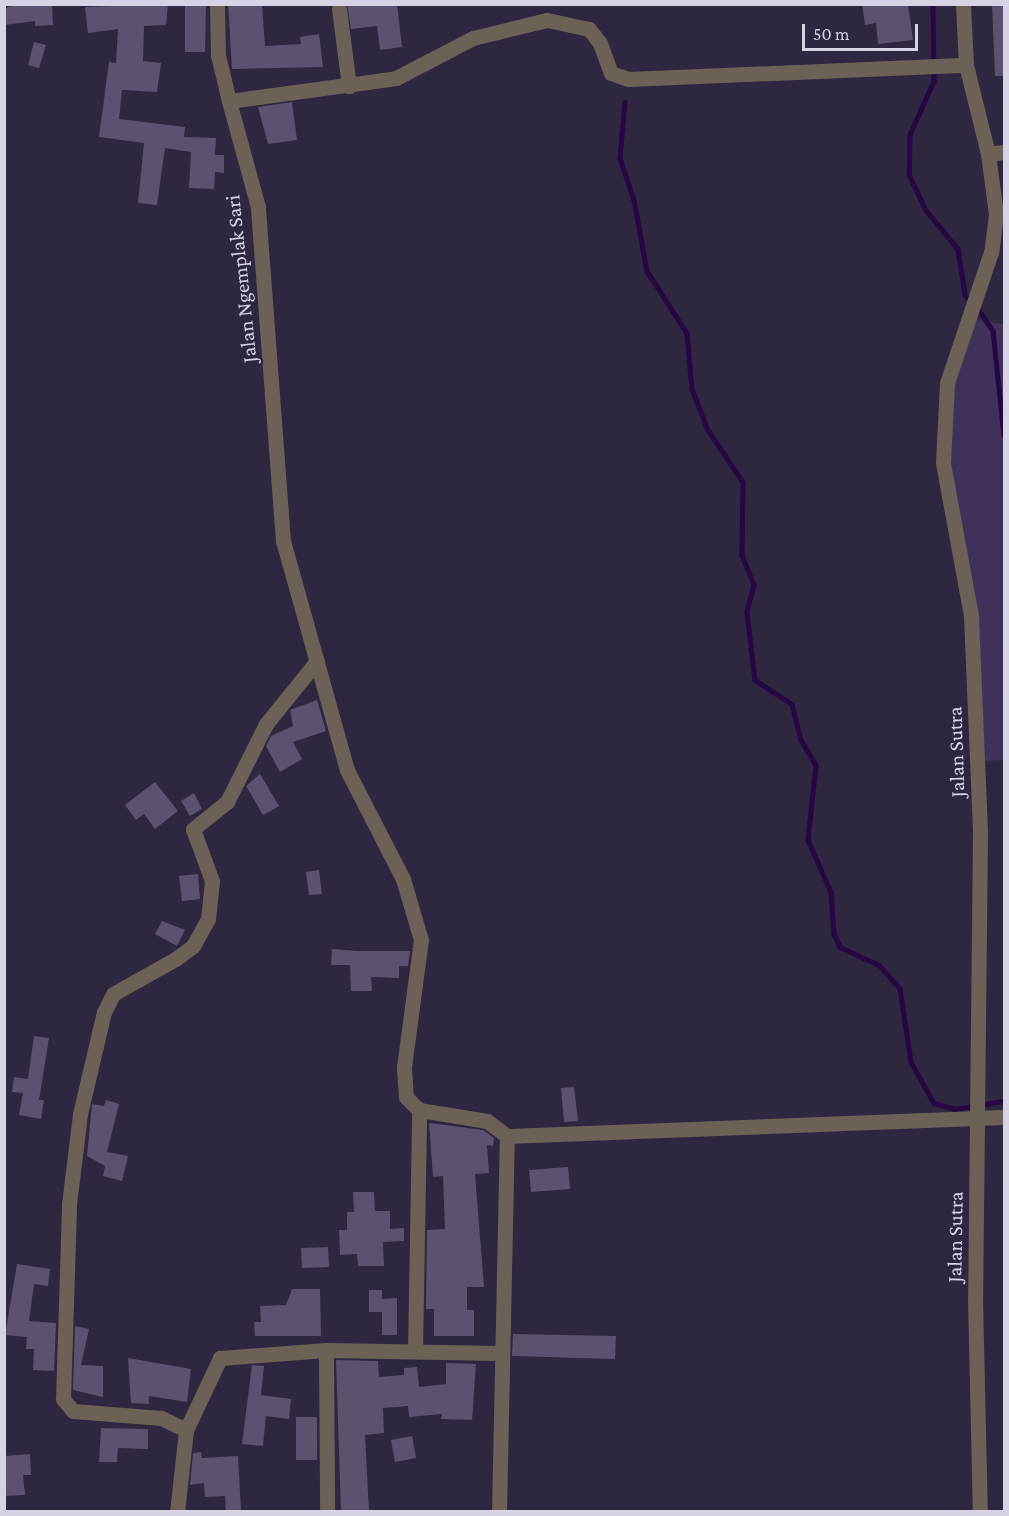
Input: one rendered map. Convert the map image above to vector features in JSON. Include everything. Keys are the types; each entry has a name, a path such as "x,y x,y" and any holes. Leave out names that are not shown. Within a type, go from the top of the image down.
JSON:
{"street":[{"name":"Jalan Ngemplak Sari","path":"217,4 218,55 258,207 283,541 347,770 403,879 416,917 422,953 404,1086 411,1105 419,1110"},
{"name":"Jalan Sutra","path":"963,4 966,65 988,154 995,234 947,383 943,463 973,643 980,833 975,1298 980,1512"},
{"path":"339,9 349,86"},
{"path":"229,101 396,78 473,38 547,20 589,29 600,43 611,74 628,79 966,65"},
{"path":"988,154 1005,152"},
{"path":"186,1430 161,1418 74,1411 63,1399 69,1204 80,1114 104,1012 112,994 177,958 193,946 208,919 212,881 193,829 227,802 266,724 317,661"},
{"path":"415,1351 419,1110 487,1121 507,1136 977,1109 1005,1118"},
{"path":"499,1512 500,1353 507,1136"},
{"path":"326,1350 327,1512"},
{"path":"177,1512 186,1430 220,1358 326,1350 500,1353"}],"shaded area":[{"path":"975,319 1004,324 1004,760 985,761 978,616 950,463 954,384"}],"building":[{"path":"15,4 52,4 53,25 35,26 35,21 4,25 4,9"},
{"path":"168,4 166,25 144,26 143,61 161,63 157,92 122,90 119,119 185,127 184,137 216,138 215,155 224,155 224,173 215,172 214,189 189,188 191,152 165,148 157,205 138,203 144,143 99,137 109,62 116,63 118,29 88,33 85,7"},
{"path":"185,4 206,4 205,52 185,52"},
{"path":"228,4 262,4 265,46 301,44 300,37 319,34 323,67 232,69"},
{"path":"347,4 397,4 402,47 380,50 377,26 351,29"},
{"path":"862,4 908,4 913,40 878,44 876,23 865,25"},
{"path":"992,4 1005,4 1005,76 995,76"},
{"path":"34,42 46,45 39,68 28,65"},
{"path":"292,102 297,140 268,144 258,107"},
{"path":"317,700 326,731 293,742 302,759 280,772 266,746 271,736 293,726 290,710"},
{"path":"260,774 279,806 263,815 246,786"},
{"path":"155,782 178,811 155,829 144,814 136,820 125,805"},
{"path":"194,793 202,809 190,816 181,801"},
{"path":"319,870 322,894 309,895 306,872"},
{"path":"198,874 200,899 182,901 179,876"},
{"path":"162,921 185,930 177,946 155,934"},
{"path":"332,949 410,951 408,966 399,966 399,978 371,977 372,991 351,991 350,965 331,965"},
{"path":"34,1036 49,1038 39,1100 44,1100 41,1119 19,1115 23,1093 12,1092 14,1077 28,1079"},
{"path":"574,1087 578,1121 564,1122 561,1088"},
{"path":"106,1100 119,1104 107,1152 128,1156 122,1181 103,1176 105,1166 87,1156 92,1104 104,1106"},
{"path":"429,1123 483,1130 494,1138 493,1146 487,1145 489,1173 475,1174 484,1287 467,1287 467,1310 474,1310 474,1336 434,1336 434,1309 426,1309 427,1230 445,1229 443,1176 433,1177"},
{"path":"568,1167 570,1189 531,1192 529,1170"},
{"path":"353,1192 374,1192 375,1211 390,1211 390,1229 404,1228 404,1241 383,1242 384,1266 358,1266 357,1254 340,1255 339,1230 347,1230 347,1212 354,1212"},
{"path":"328,1247 329,1267 302,1268 301,1248"},
{"path":"17,1264 50,1269 48,1286 34,1284 29,1321 56,1323 54,1371 33,1370 34,1349 26,1349 27,1337 5,1335"},
{"path":"292,1289 320,1289 321,1336 255,1336 254,1322 261,1322 260,1306 286,1305"},
{"path":"369,1290 382,1290 382,1299 397,1298 397,1335 382,1335 382,1312 369,1312"},
{"path":"75,1326 89,1329 81,1365 103,1366 103,1397 73,1390"},
{"path":"513,1334 616,1336 615,1359 512,1356"},
{"path":"128,1358 191,1369 187,1402 149,1396 149,1404 131,1403"},
{"path":"336,1360 378,1361 379,1377 404,1375 404,1368 417,1367 419,1387 446,1384 446,1363 476,1364 472,1420 441,1419 442,1414 409,1417 408,1406 383,1408 384,1433 365,1435 369,1512 341,1512"},
{"path":"252,1365 264,1366 261,1395 291,1399 289,1419 266,1416 263,1446 242,1444"},
{"path":"296,1417 317,1417 317,1460 296,1460"},
{"path":"101,1428 148,1429 148,1449 118,1448 117,1462 99,1462"},
{"path":"412,1436 416,1458 395,1462 391,1440"},
{"path":"201,1452 202,1458 238,1456 241,1511 226,1512 225,1496 205,1497 204,1483 190,1485 193,1453"},
{"path":"30,1454 31,1475 23,1475 25,1495 4,1496 4,1456"}],"waterway":[{"path":"933,4 934,81 910,135 909,174 925,209 958,249 965,295 971,301"},
{"path":"625,102 620,158 634,200 647,271 687,333 692,389 708,430 743,482 742,555 754,585 747,612 755,680 792,704 801,740 816,765 808,840 831,892 834,934 840,947 879,965 900,988 911,1062 934,1103 955,1109 1004,1101"},
{"path":"977,307 993,331 1004,435"}]}
